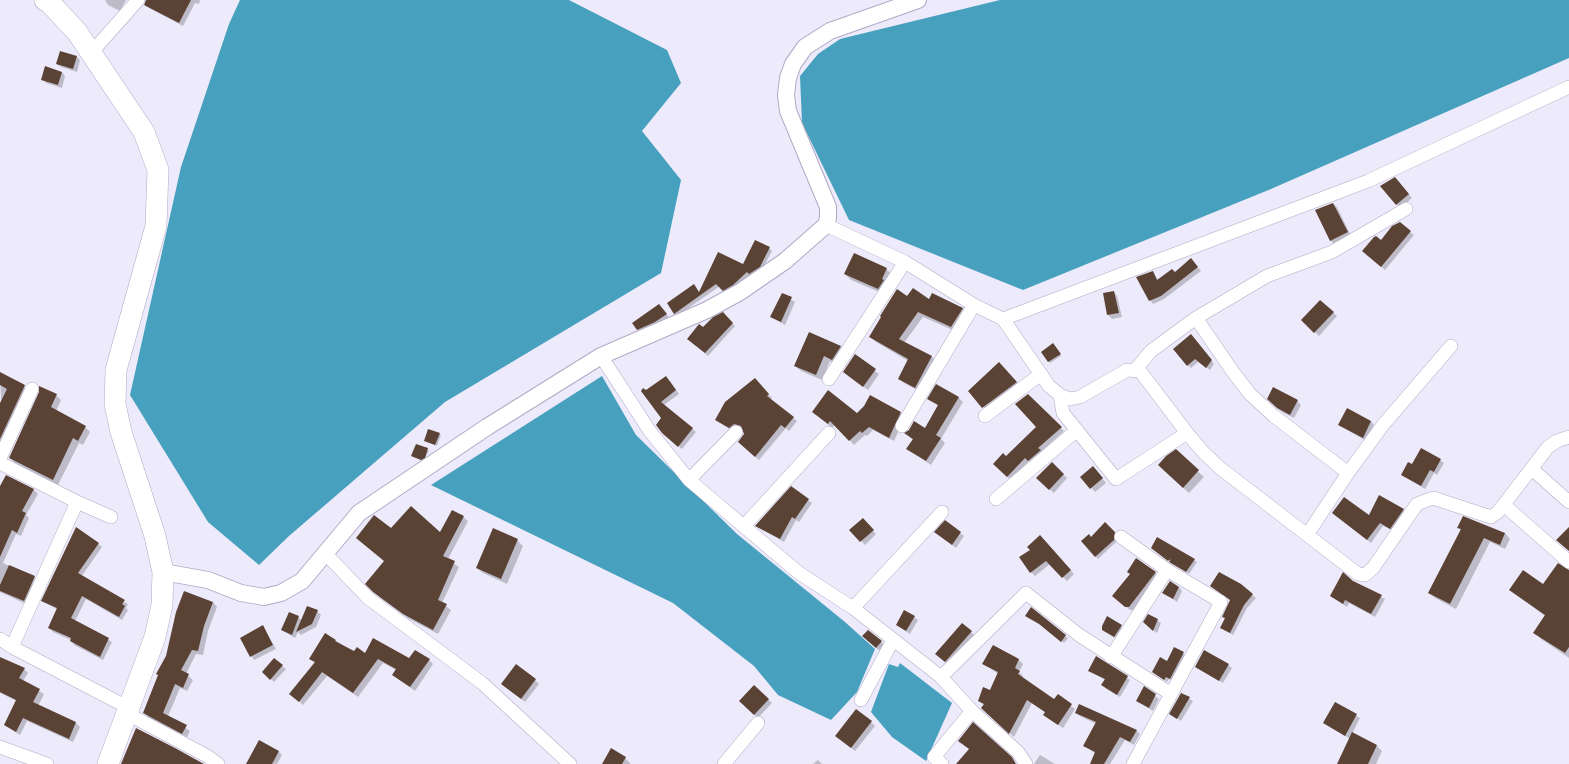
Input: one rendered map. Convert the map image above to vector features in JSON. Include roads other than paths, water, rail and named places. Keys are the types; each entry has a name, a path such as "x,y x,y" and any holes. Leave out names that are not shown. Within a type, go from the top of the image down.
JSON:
{"main road":[{"path":"57,4 92,52 144,132 158,170 156,226 116,370 115,404 121,432 155,536 163,572 162,605 155,637 108,764"}],"street":[{"path":"92,52 138,0"},
{"path":"163,572 208,580 241,593 264,597 281,593 302,581 359,514 487,427 601,356 707,310 740,292 785,261 826,225 828,207 788,111 786,95 787,84 793,64 805,47 830,31 918,0"},
{"path":"1003,319 1368,181 1569,86"},
{"path":"1135,370 1151,350 1196,318 1267,276 1332,252 1406,209"},
{"path":"826,225 905,262 974,304 1003,319 1048,386 1060,395 1070,399 1080,397 1127,370 1135,370 1144,376 1187,433 1220,468 1358,574 1364,575 1373,568 1417,504 1424,500 1433,498 1491,517 1504,505 1548,447 1557,441 1569,438"},
{"path":"829,379 905,262"},
{"path":"902,426 974,304"},
{"path":"1196,318 1250,394 1274,416 1348,473"},
{"path":"1307,535 1348,473 1383,425 1451,346"},
{"path":"601,356 649,430 690,480 799,573 853,608 941,677 972,711 1018,752 1026,764"},
{"path":"985,416 1041,374"},
{"path":"0,458 32,389"},
{"path":"1060,395 1063,413 1116,479 1187,433"},
{"path":"996,499 1077,430"},
{"path":"690,480 736,432"},
{"path":"744,526 829,433"},
{"path":"0,463 77,502 111,517"},
{"path":"1532,469 1569,502"},
{"path":"12,647 77,502"},
{"path":"1504,505 1569,562"},
{"path":"853,608 942,512"},
{"path":"1121,537 1167,570 1221,602 1133,764"},
{"path":"325,553 368,598 482,683 570,764"},
{"path":"1111,657 1167,570"},
{"path":"941,677 1026,593 1079,635 1111,657 1171,694"},
{"path":"0,639 128,710 218,764"},
{"path":"861,700 894,640"},
{"path":"942,764 934,757 972,711"},
{"path":"724,764 758,723"},
{"path":"0,747 47,764"}],"water":[{"path":"240,0 569,0 667,50 681,83 642,131 681,180 661,273 445,402 289,536 259,565 208,522 130,395 181,167 229,24"},
{"path":"1000,0 1569,0 1569,58 1271,189 1023,290 849,220 802,123 800,76 818,54 840,39"},
{"path":"602,376 636,435 737,534 845,622 875,649 857,692 831,720 778,695 754,666 673,603 431,485"},
{"path":"900,663 952,703 926,761 892,737 871,712 889,664 898,667"}]}
